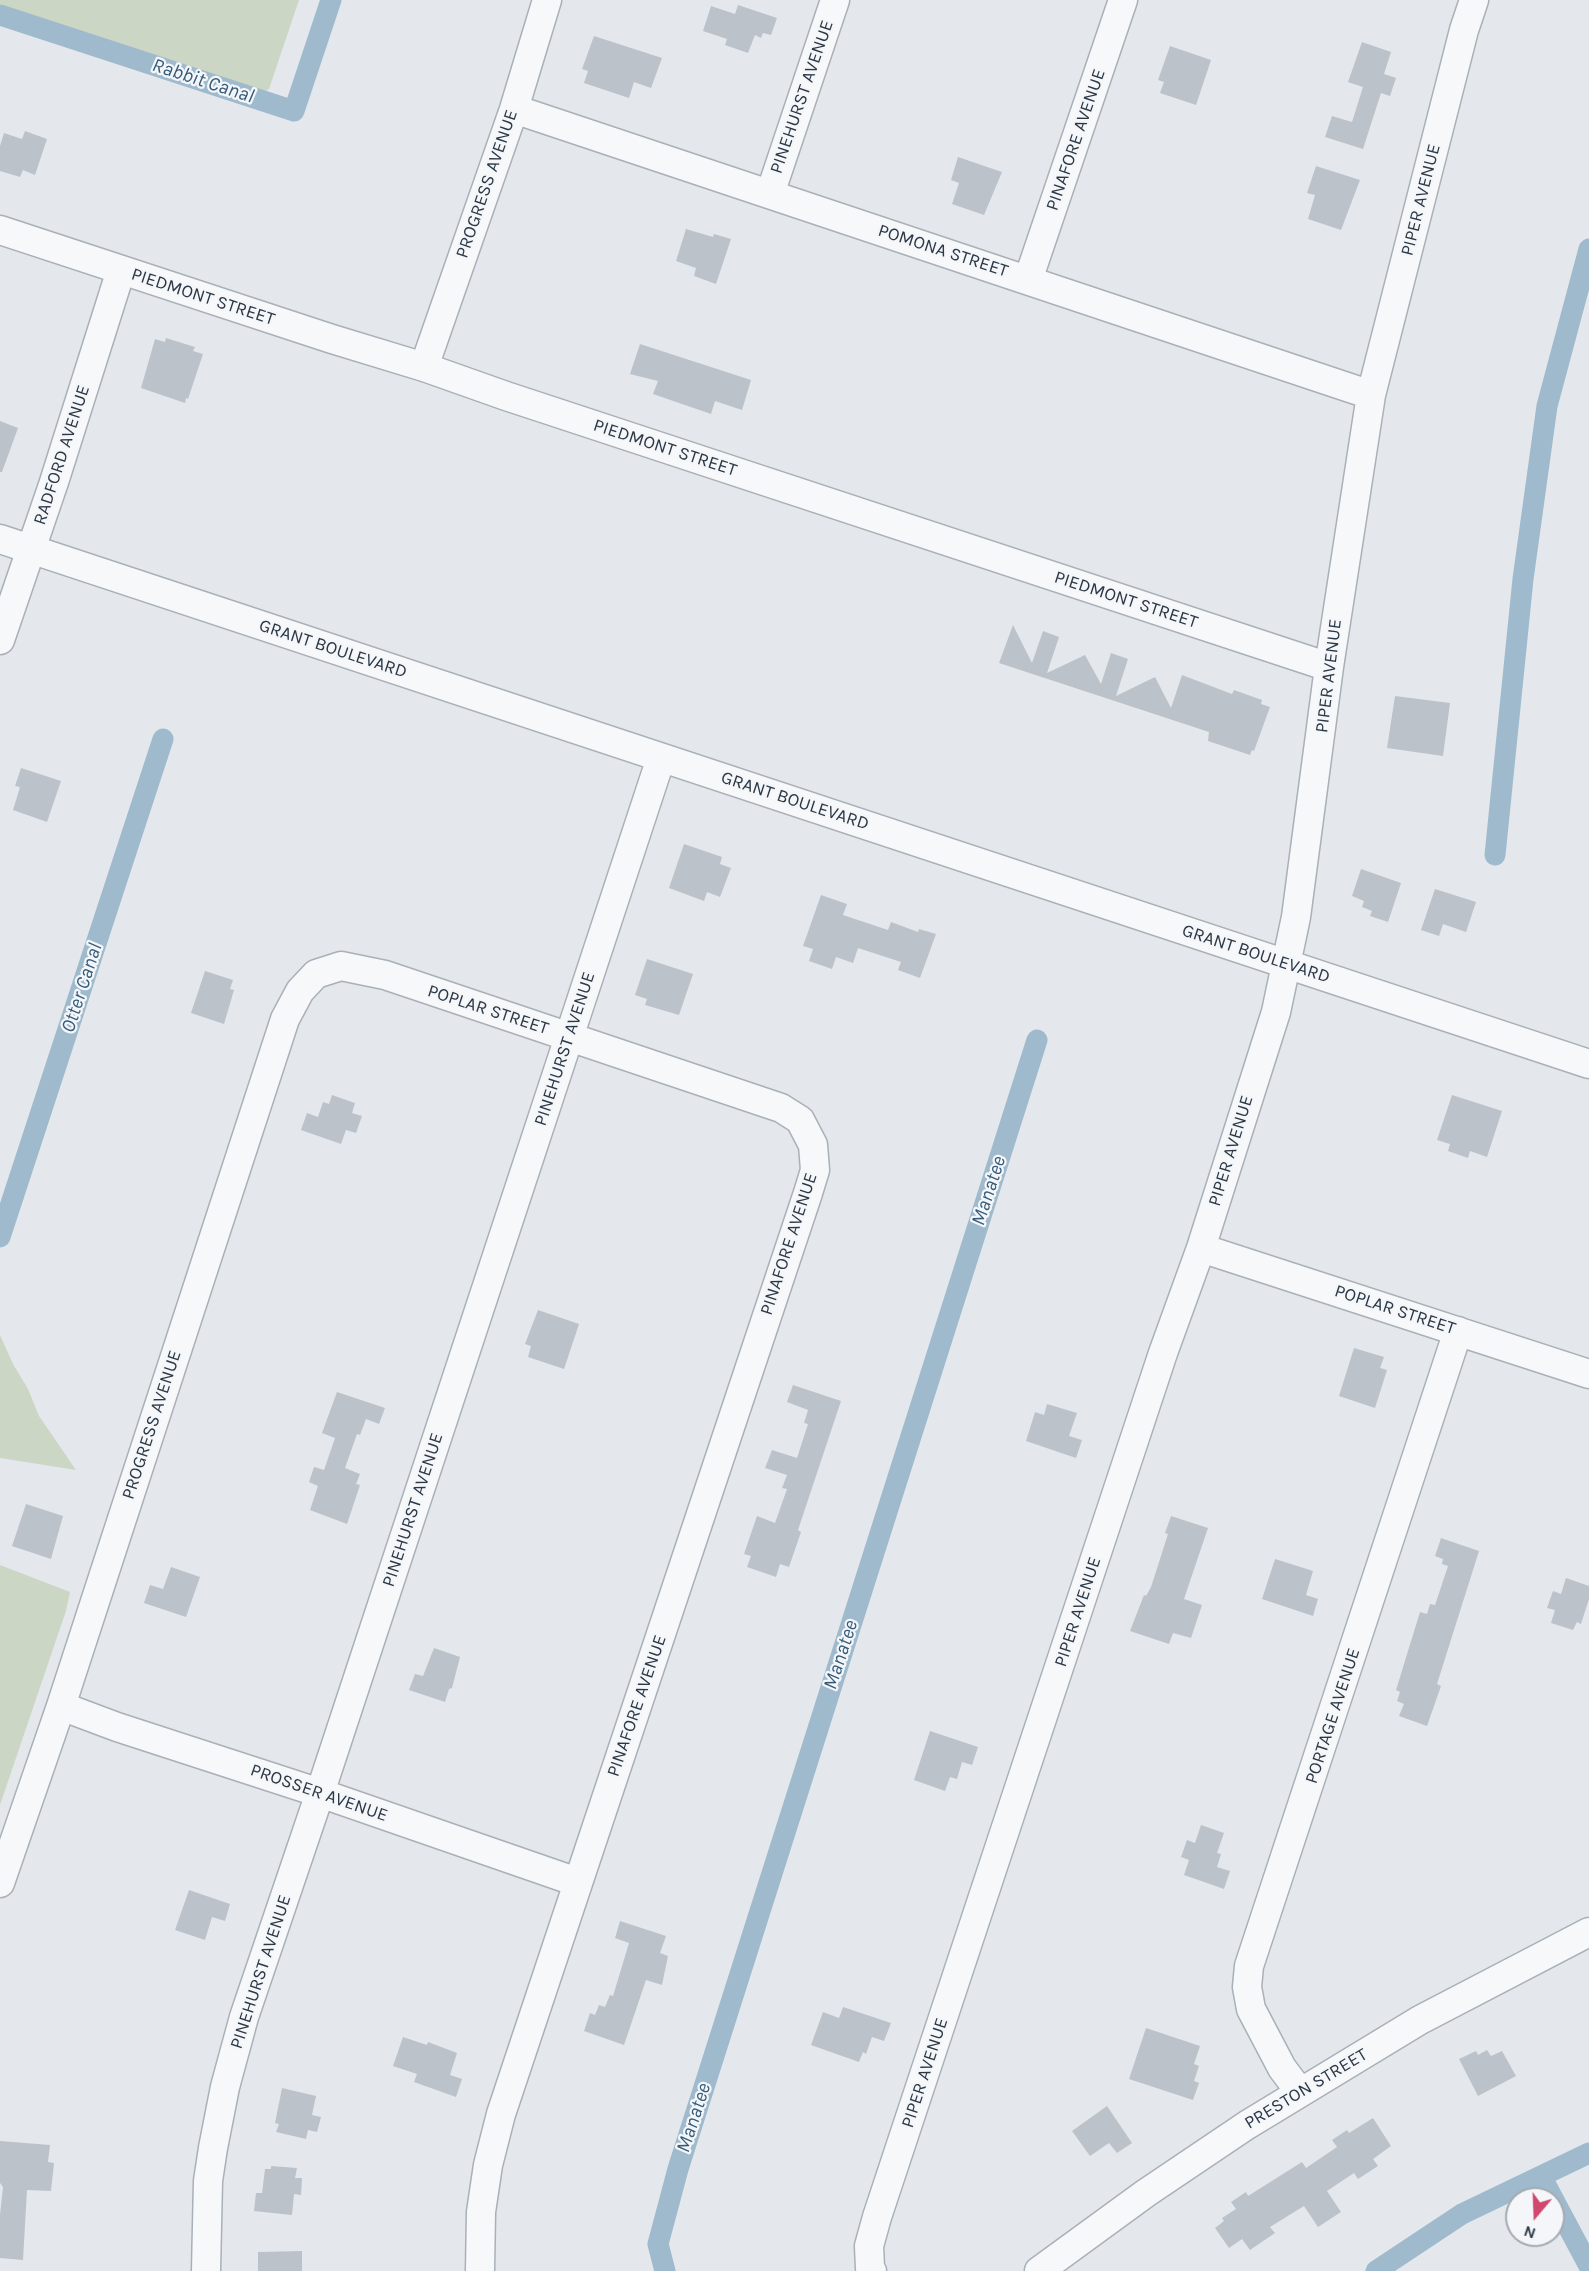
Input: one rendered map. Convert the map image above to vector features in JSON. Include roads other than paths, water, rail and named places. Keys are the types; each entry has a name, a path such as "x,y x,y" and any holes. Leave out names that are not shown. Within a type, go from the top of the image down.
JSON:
{"street":[{"name":"PROGRESS AVENUE","path":"424,367 514,109 547,0"},
{"name":"PINEHURST AVENUE","path":"770,194 835,0"},
{"name":"PINAFORE AVENUE","path":"1028,279 1123,0"},
{"name":"PIPER AVENUE","path":"872,2271 869,2246 877,2217 1163,1353 1201,1248 1276,1012 1296,917 1315,787 1329,667 1371,395 1464,30 1474,0"},
{"name":"POMONA STREET","path":"514,109 1371,395"},
{"name":"PIEDMONT STREET","path":"0,230 424,367 1329,667"},
{"name":"RADFORD AVENUE","path":"0,640 121,270"},
{"name":"GRANT BOULEVARD","path":"0,539 1589,1064"},
{"name":"PINEHURST AVENUE","path":"206,2271 208,2181 225,2087 244,2017 320,1793 660,758"},
{"name":"POPLAR STREET","path":"316,974 341,966 364,969 781,1108 800,1120 813,1145"},
{"name":"PROGRESS AVENUE","path":"0,1883 61,1706 285,1019 300,991 316,974"},
{"name":"PINAFORE AVENUE","path":"480,2271 481,2212 488,2165 501,2114 808,1193 814,1170 813,1145"},
{"name":"POPLAR STREET","path":"1201,1248 1589,1374"},
{"name":"PORTAGE AVENUE","path":"1300,2092 1282,2068 1251,2009 1247,1987 1249,1966 1458,1331"},
{"name":"PROSSER AVENUE","path":"61,1706 577,1882"},
{"name":"PRESTON STREET","path":"1039,2271 1146,2193 1247,2124 1420,2020 1589,1932"}],"waterway":[{"name":"Rabbit Canal","path":"0,15 294,111 331,0"},
{"path":"1495,855 1523,579 1547,406 1589,249"},
{"name":"Otter Canal","path":"0,1237 163,739"},
{"name":"Manatee","path":"665,2271 658,2244 678,2169 1037,1040"},
{"path":"1376,2271 1462,2214 1589,2153"},
{"path":"1541,2176 1589,2266"}]}
